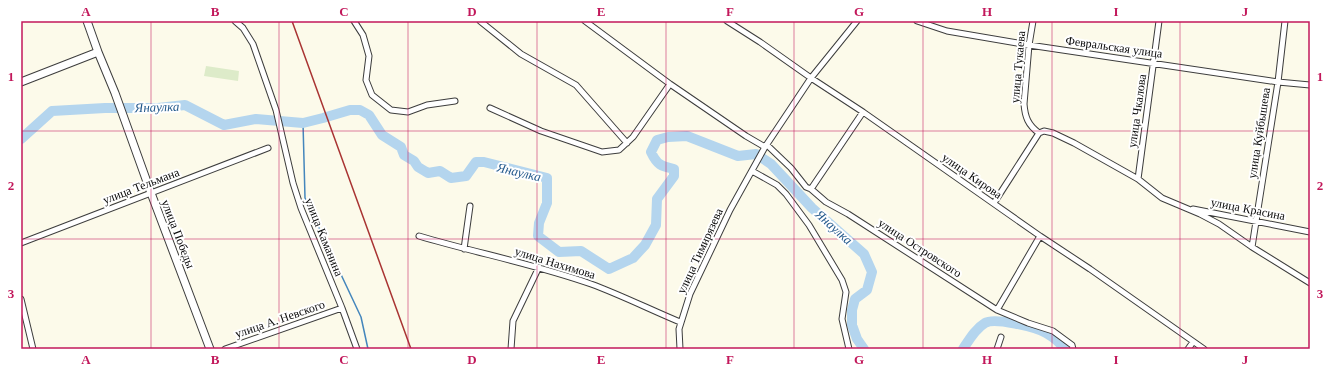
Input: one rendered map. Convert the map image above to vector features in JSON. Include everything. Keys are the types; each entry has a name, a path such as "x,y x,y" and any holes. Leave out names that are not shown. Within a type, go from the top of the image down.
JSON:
{"street":[{"path":"21,82 98,52 87,21"},
{"name":"улица Каманина","path":"235,21 243,28 253,44 276,110 293,183 301,208 357,349"},
{"path":"354,21 363,35 369,56 366,80 372,95 391,110 408,112 427,105 455,101"},
{"path":"480,21 521,54 576,85 626,143"},
{"name":"улица Островского","path":"585,21 670,84 746,136 766,146 791,168 806,186 826,202 848,214 996,310 1028,323 1054,331 1072,345 1073,349"},
{"name":"улица Кирова","path":"727,21 863,112 1204,349"},
{"path":"766,146 811,78 857,21"},
{"name":"Февральская улица","path":"917,21 947,31 1029,45 1278,82 1310,85"},
{"name":"улица Тукаева","path":"1033,21 1029,45 1024,112 1031,128 1039,133"},
{"name":"улица Чкалова","path":"1138,179 1160,21"},
{"name":"улица Куйбышева","path":"1252,247 1278,82 1285,21"},
{"name":"улица Победы","path":"98,52 115,93 210,349"},
{"path":"490,108 541,131 602,152 619,150 633,137 670,84"},
{"path":"811,189 863,112"},
{"path":"994,203 1039,133 1044,131 1053,133 1074,143 1138,179 1162,198 1200,214 1219,224 1310,284"},
{"name":"улица Тимирязева","path":"680,349 680,322 690,294 730,210 766,146"},
{"name":"улица Тельмана","path":"21,243 268,148"},
{"path":"752,171 777,185 786,194 809,224 842,280 846,292 842,319 849,349"},
{"path":"464,249 470,206"},
{"name":"улица Красина","path":"1181,207 1310,232"},
{"name":"улица Нахимова","path":"419,236 464,249 539,267 592,284 680,322"},
{"path":"996,310 1040,236"},
{"path":"511,349 513,321 539,267"},
{"path":"21,299 33,349"},
{"name":"улица А. Невского","path":"225,349 342,308"},
{"path":"997,349 1001,337"},
{"path":"1188,349 1193,342"}],"green space":[{"path":"206,66 239,71 238,81 204,76"}],"waterway":[{"name":"Янаулка","path":"21,139 52,111 105,108 158,108 185,105 224,125 256,119 303,123 350,110 360,110 369,115 382,135 401,147 404,155 428,173 440,171 451,178 466,176 476,162 484,162 547,178 547,203 539,223 538,236 559,252 581,251 609,269 633,258 645,245 656,225 657,199 674,176 674,169 660,164 655,160 651,152 657,140 668,137 687,136 738,156 756,154 771,164 812,208 864,254 872,272 867,290 855,299 852,310 852,325 857,339 864,349"},
{"path":"303,123 305,198 361,317 368,349"},
{"name":"Янаулка","path":"963,349 978,328 990,321 1006,322 1041,331 1056,340 1064,349"}],"railway":[{"path":"292,21 411,349"}]}
